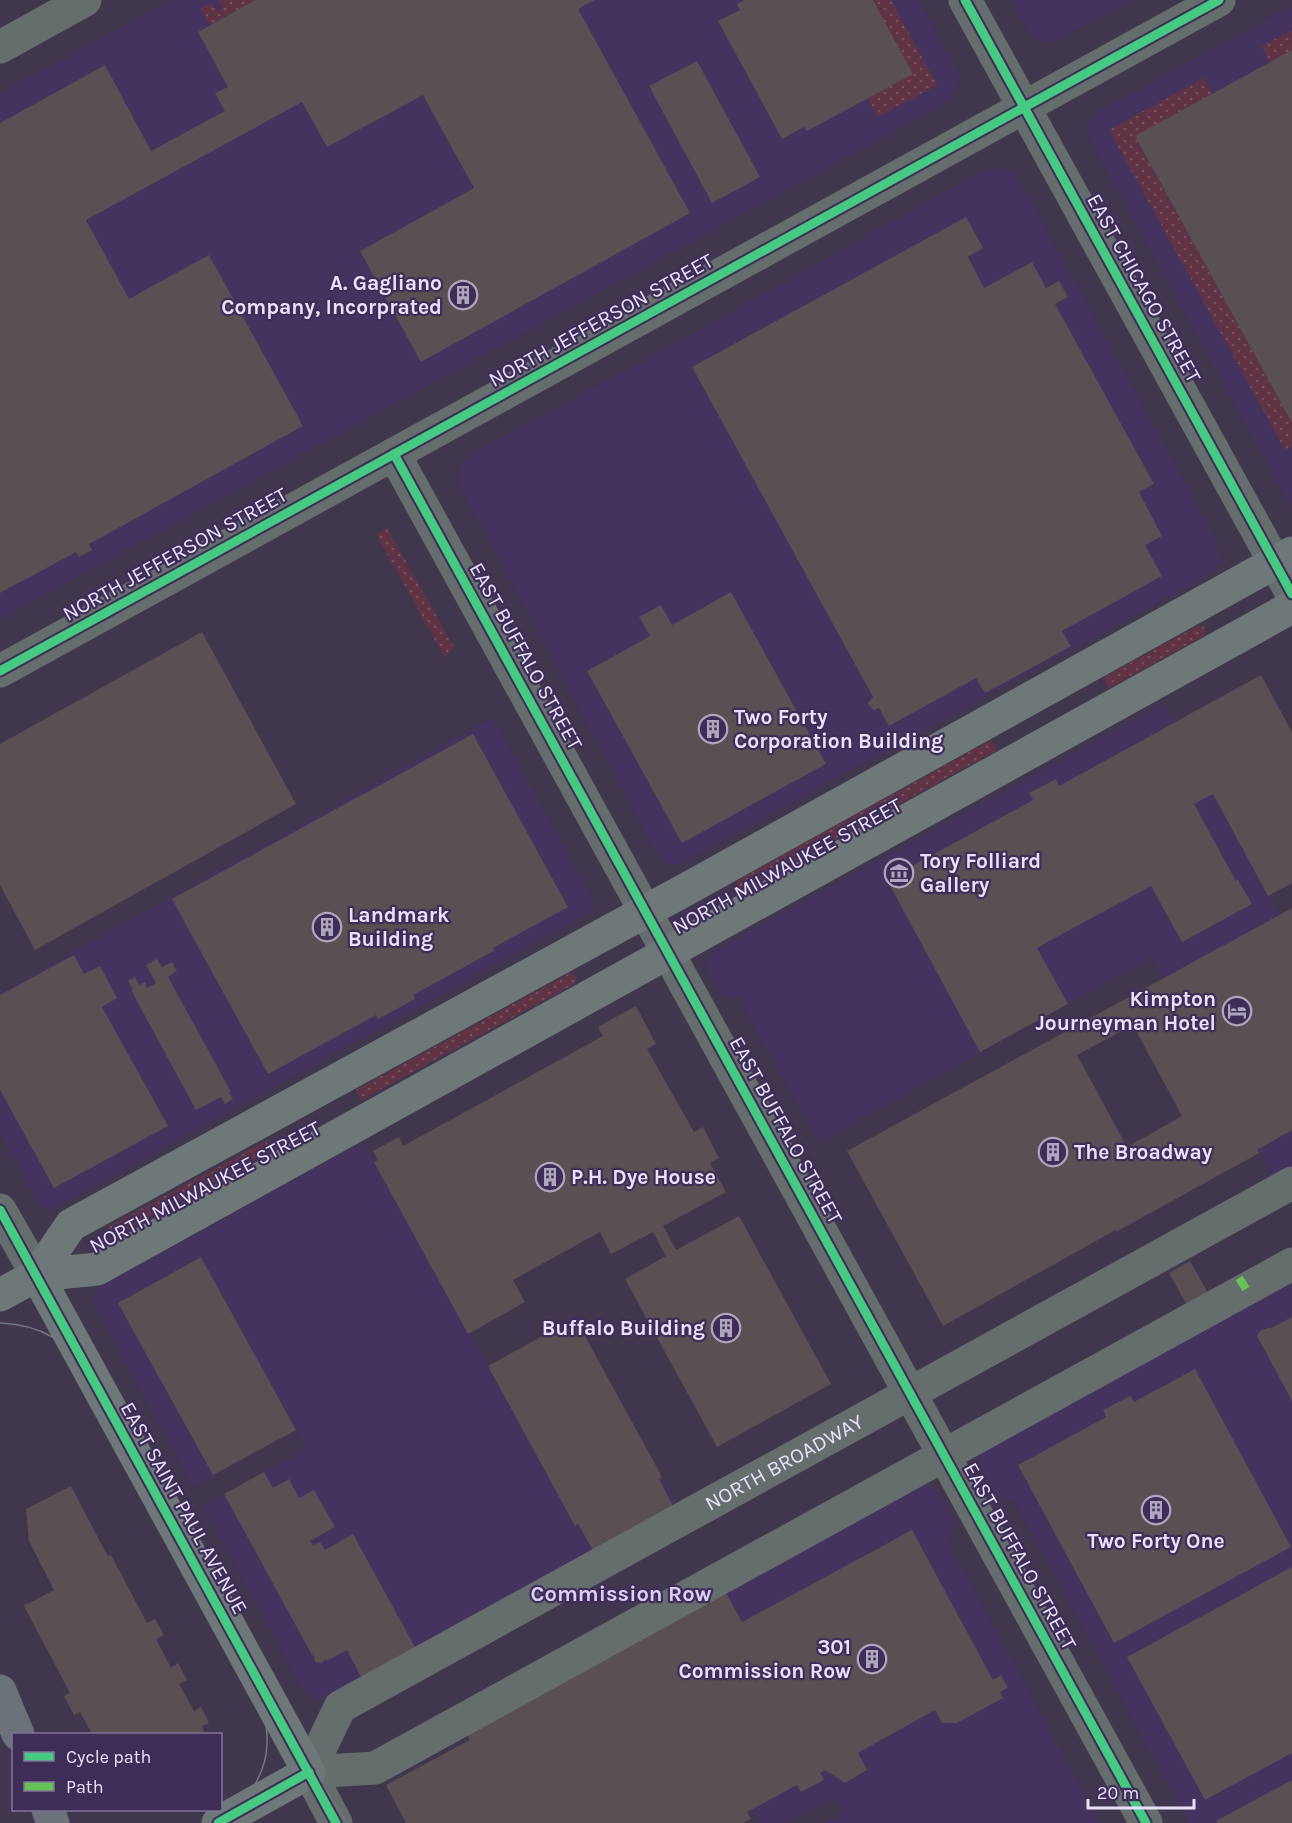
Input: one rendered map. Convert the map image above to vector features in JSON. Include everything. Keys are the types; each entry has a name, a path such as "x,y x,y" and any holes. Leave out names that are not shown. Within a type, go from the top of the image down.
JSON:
{"highway":[{"path":"0,1691 18,1733"}],"main road":[{"name":"NORTH MILWAUKEE STREET","path":"37,1275 71,1225 1283,558"},
{"name":"NORTH MILWAUKEE STREET","path":"0,1295 37,1275 97,1269 1292,607"},
{"path":"1040,692 1063,734"},
{"name":"EAST SAINT PAUL AVENUE","path":"37,1275 309,1772"},
{"path":"218,1823 309,1772"}],"street":[{"path":"0,47 85,0"},
{"name":"EAST CHICAGO STREET","path":"965,0 1283,558 1292,594"},
{"name":"NORTH JEFFERSON STREET","path":"0,671 1219,0"},
{"name":"EAST BUFFALO STREET","path":"394,454 1146,1823"},
{"name":"NORTH BROADWAY","path":"309,1772 340,1707 1292,1183"},
{"name":"EAST SAINT PAUL AVENUE","path":"0,1210 37,1275"},
{"path":"309,1772 375,1768 1292,1264"},
{"name":"EAST SAINT PAUL AVENUE","path":"309,1772 336,1823"}],"shaded area":[{"path":"172,0 918,0 958,72 958,83 948,102 0,619 0,94"},
{"path":"219,0 255,0 210,25 201,9 211,3 217,11 223,8"},
{"path":"873,0 891,0 937,85 878,117 868,98 913,74"},
{"path":"1011,0 1130,0 1055,41 1044,42 1036,40 1029,32"},
{"path":"1292,6 1292,509 1092,143 1088,124 1095,114"},
{"path":"1292,30 1292,50 1270,62 1262,46"},
{"path":"1204,78 1212,94 1135,137 1292,423 1292,446 1285,450 1109,130"},
{"path":"994,168 1010,170 1016,175 1216,540 1220,560 1212,573 681,863 665,862 657,853 459,484 461,465 468,456 679,342 979,173"},
{"path":"387,528 454,647 445,658 376,534"},
{"path":"1199,625 1201,628 1204,626 1205,635 1109,688 1103,678"},
{"path":"1164,704 1279,914 1292,908 1292,1169 1274,1179 1152,957 819,1142 739,998 722,996 708,972 707,964 714,951"},
{"path":"493,718 596,909 55,1208 41,1207 0,1133 0,993"},
{"path":"991,740 997,750 743,890 738,889 737,881"},
{"path":"570,973 577,978 574,980 576,983 361,1100 356,1090"},
{"path":"266,1141 271,1151 113,1237 108,1231 108,1227"},
{"path":"363,1142 488,1366 575,1318 678,1506 350,1686 323,1699 315,1699 303,1690 203,1505 307,1449 297,1430 193,1486 93,1303 96,1289"},
{"path":"1292,1278 1292,1823 1189,1823 1015,1501 995,1496 979,1464 978,1457 980,1452"},
{"path":"921,1484 929,1486 940,1495 954,1522 947,1541 1100,1823 825,1823 844,1812 835,1796 785,1823 760,1823 655,1629"}],"building":[{"name":"A. Gagliano Company, Incorprated","path":"255,0 595,0 578,9 690,213 421,362 360,251 474,188 423,95 327,147 302,102 86,220 129,299 209,255 303,426 89,544 92,550 85,554 79,557 76,552 0,593 0,123 105,65 151,151 225,111 215,93 228,87 198,32"},
{"path":"744,0 873,0 913,74 807,131 804,127 782,139 718,21 740,10 737,4"},
{"path":"1292,50 1292,423 1135,136"},
{"path":"697,61 760,177 712,203 649,86"},
{"path":"966,217 983,248 968,257 984,288 1032,262 1046,288 1059,281 1068,297 1055,304 1154,484 1139,492 1162,536 1145,545 1162,576 1062,631 1071,646 1048,659 985,693 976,678 889,726 879,708 874,710 869,706 868,703 873,697 692,367"},
{"name":"Two Forty Corporation Building","path":"731,592 826,764 682,843 587,671 650,636 639,617 661,605 672,625"},
{"path":"202,632 296,804 35,950 0,885 0,744"},
{"path":"1261,675 1292,732 1292,883 1268,896 1213,794 1194,804 1236,881 1238,880 1252,904 1182,942 1151,886 1064,933 1037,948 1068,1004 980,1052 887,880 888,869 892,865 901,863 910,867 1033,800 1029,793 1056,779 1059,786"},
{"name":"Landmark Building","path":"473,734 568,907 413,995 415,999 378,1019 376,1015 268,1074 172,899"},
{"name":"The Broadway","path":"1292,908 1292,1130 1257,1150 1259,1153 1116,1232 1116,1230 943,1326 847,1151","holes":["1133,1025 1182,1116 1127,1147 1077,1055"]},
{"path":"74,955 84,974 100,966 117,998 102,1007 168,1126 54,1188 0,1090 0,995"},
{"path":"157,959 162,967 172,962 177,971 168,977 231,1092 229,1093 233,1099 225,1104 221,1097 196,1110 131,990 133,989 128,981 135,977 139,985 145,982 147,988 156,983 146,965"},
{"name":"P.H. Dye House","path":"636,1006 656,1044 647,1049 694,1132 703,1127 719,1158 710,1163 726,1192 663,1226 676,1250 739,1216 831,1384 717,1447 625,1279 666,1256 653,1232 611,1254 600,1232 531,1270 513,1280 525,1302 468,1334 374,1162 378,1160 373,1151 399,1137 403,1146 603,1036 598,1027"},
{"path":"201,1257 296,1430 213,1475 118,1303"},
{"path":"1190,1261 1208,1293 1187,1305 1169,1273"},
{"path":"1292,1317 1292,1401 1257,1336 1260,1331"},
{"path":"575,1318 660,1473 662,1478 659,1479 673,1506 593,1550 578,1524 575,1526 488,1366"},
{"name":"Two Forty One","path":"1195,1369 1291,1547 1114,1643 1018,1465 1106,1417 1103,1410 1130,1396 1134,1402"},
{"path":"264,1472 273,1488 289,1479 299,1498 314,1490 335,1527 310,1541 313,1545 320,1542 325,1550 353,1534 416,1649 362,1679 347,1650 322,1663 315,1662 314,1656 224,1494"},
{"path":"71,1486 106,1553 108,1556 111,1555 147,1623 155,1619 164,1635 156,1639 171,1668 178,1663 187,1680 179,1684 194,1711 201,1707 209,1723 202,1726 204,1731 200,1733 91,1733 80,1712 74,1715 64,1696 70,1693 24,1606 54,1590 29,1541 26,1509"},
{"path":"912,1530 993,1680 1001,1675 1008,1688 1000,1692 1003,1698 957,1723 942,1723 935,1710 858,1753 867,1770 845,1783 825,1770 820,1773 824,1780 801,1792 797,1785 747,1812 751,1819 743,1823 406,1823 386,1785 470,1740 467,1734 726,1593 742,1622"},
{"path":"1292,1567 1292,1753 1205,1800 1127,1657"},
{"path":"1292,1780 1292,1823 1218,1823 1216,1821"}],"tram line":[{"path":"0,1323 29,1327 55,1338 77,1355 96,1377 311,1768 347,1823"},
{"path":"221,1823 238,1808 252,1789 266,1757 266,1720 256,1681"}],"marked path":[{"path":"1239,1278 1246,1289"}],"cycle path":[{"path":"965,0 1292,594"},
{"path":"0,671 1219,0"},
{"path":"394,454 1146,1823"},
{"path":"0,1210 336,1823"},
{"path":"218,1823 309,1772"}],"place":[{"name":"A. Gagliano Company, Incorprated","path":"463,295"},
{"name":"Two Forty Corporation Building","path":"713,729"},
{"name":"Tory Folliard Gallery","path":"899,873"},
{"name":"Landmark Building","path":"327,927"},
{"name":"Kimpton Journeyman Hotel","path":"1237,1011"},
{"name":"The Broadway","path":"1053,1152"},
{"name":"P.H. Dye House","path":"550,1177"},
{"name":"Buffalo Building","path":"726,1328"},
{"name":"Two Forty One","path":"1156,1510"},
{"name":"301 Commission Row","path":"872,1659"}],"district":[{"name":"Commission Row","path":"621,1593"}]}
